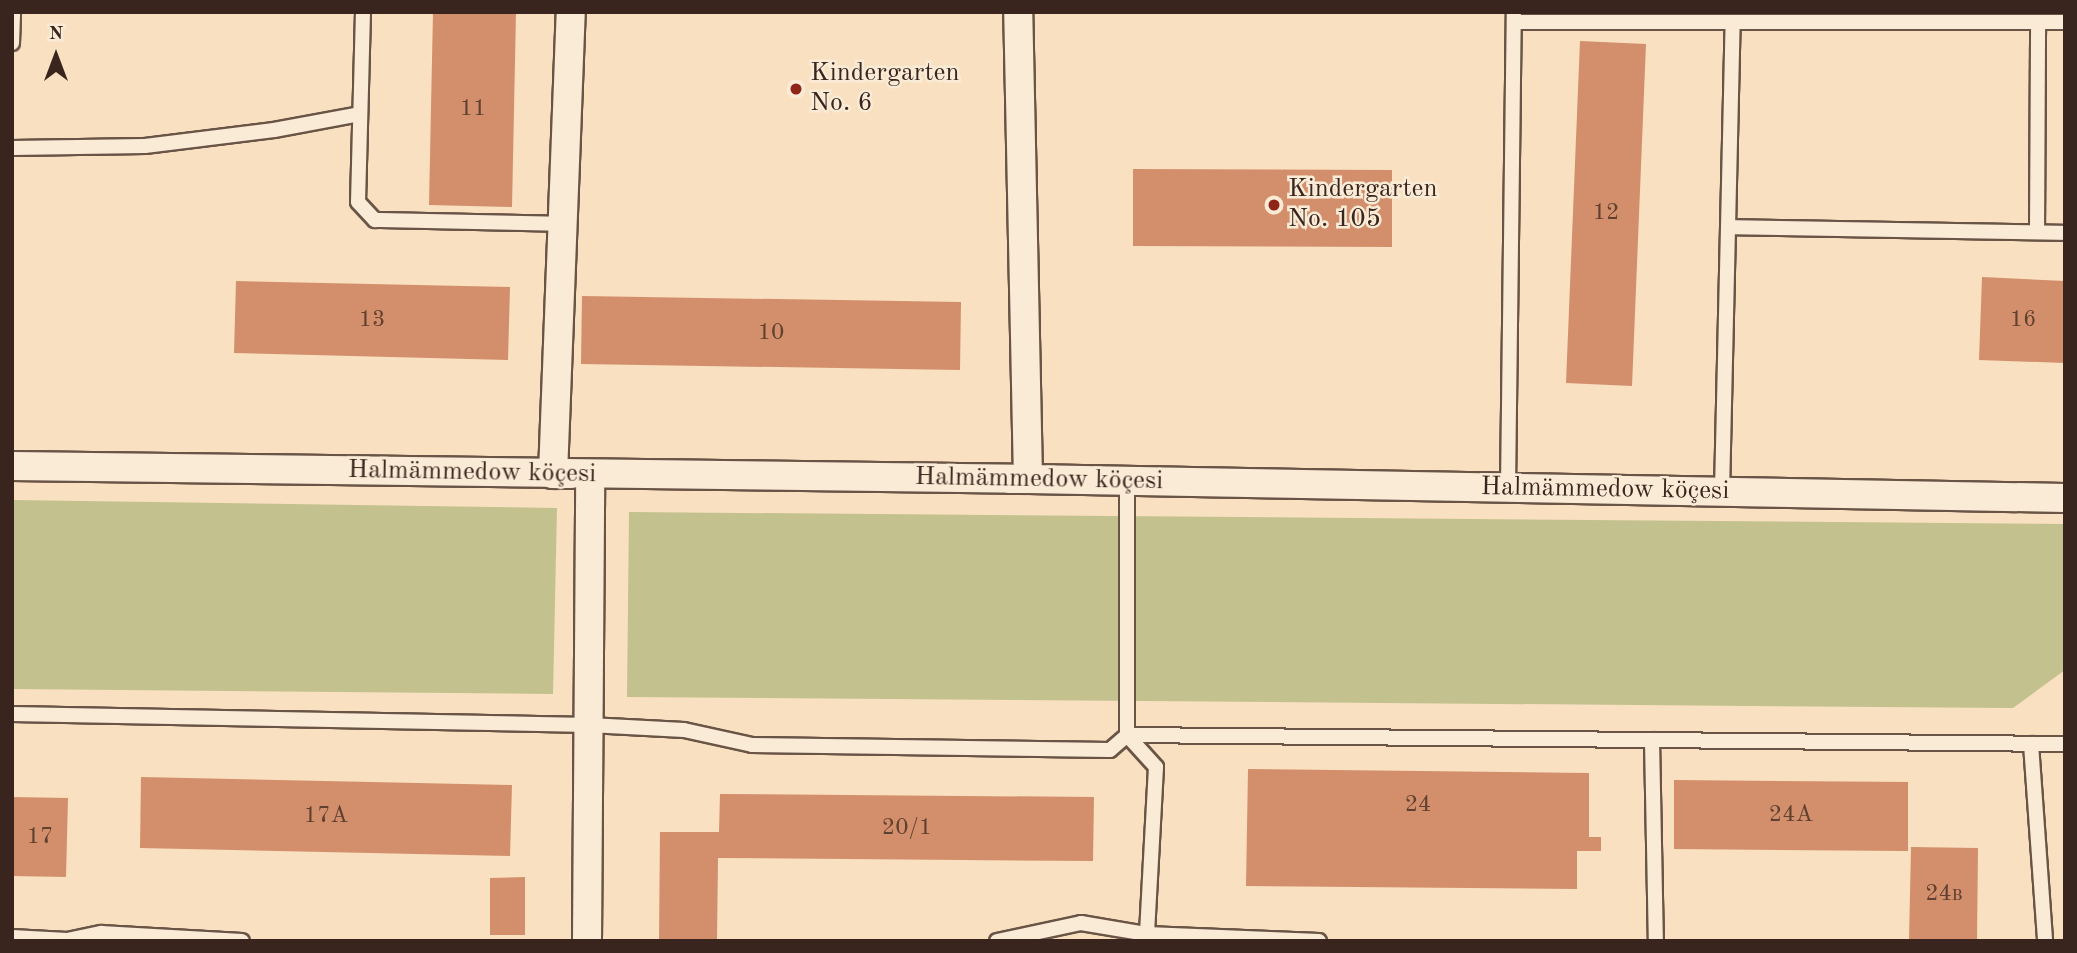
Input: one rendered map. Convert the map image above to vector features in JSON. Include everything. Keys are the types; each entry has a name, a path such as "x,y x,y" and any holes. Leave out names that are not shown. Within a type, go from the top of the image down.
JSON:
{"street":[{"path":"571,12 553,474 1028,480 1018,12"},
{"name":"Halmämmedow köçesi","path":"12,467 1028,480 2065,498"},
{"path":"587,941 590,475"}],"lane":[{"path":"12,43 13,12"},
{"path":"363,12 358,202 375,220 563,224"},
{"path":"1508,488 1514,17 1733,22 2065,22"},
{"path":"1721,492 1733,22"},
{"path":"2037,232 2038,22"},
{"path":"12,148 145,146 274,130 360,114"},
{"path":"1728,227 2065,233"},
{"path":"1127,482 1127,735 1156,767 1147,934"},
{"path":"12,714 589,725 684,730 752,745 1110,750 1127,735 2065,744"},
{"path":"1652,740 1656,941"},
{"path":"2031,744 2045,941"},
{"path":"997,941 1081,923 1147,934 1318,941"},
{"path":"12,937 67,940 101,933 242,941"}],"shaded area":[{"path":"12,500 557,508 553,694 12,689"},
{"path":"629,512 2065,524 2065,670 2013,708 627,697"}],"building":[{"path":"433,12 516,12 512,207 429,205"},
{"path":"1580,41 1646,44 1632,386 1566,383"},
{"path":"1133,169 1392,170 1392,247 1133,246"},
{"path":"1982,277 2065,281 2065,363 1979,360"},
{"path":"236,281 510,287 508,360 234,353"},
{"path":"582,296 961,302 960,370 581,364"},
{"path":"1248,769 1589,773 1589,837 1601,837 1601,851 1577,851 1577,889 1246,886"},
{"path":"141,777 512,785 510,856 140,848"},
{"path":"1674,780 1908,782 1908,851 1674,849"},
{"path":"720,794 1094,797 1093,861 718,858 717,941 659,941 660,832 719,832"},
{"path":"12,797 68,798 66,877 12,876"},
{"path":"1911,847 1978,848 1977,941 1909,941"},
{"path":"525,877 525,935 490,935 490,878"}],"place":[{"name":"Kindergarten No. 6","path":"796,89"},
{"name":"Kindergarten No. 105","path":"1274,205"}]}
